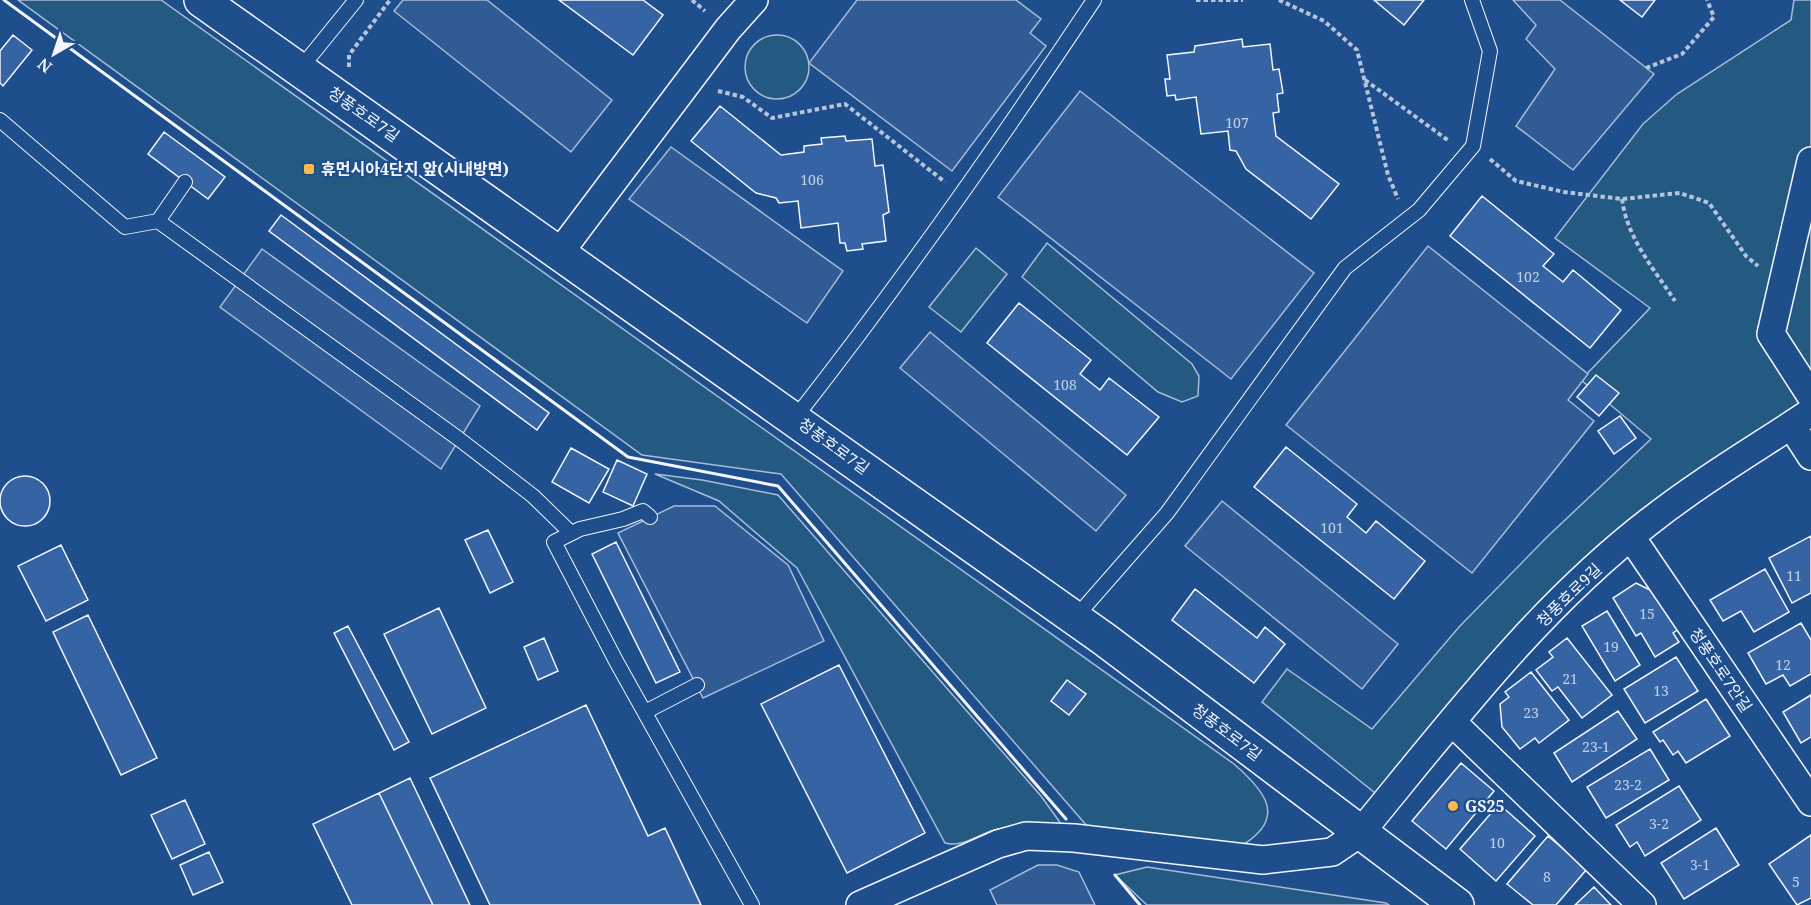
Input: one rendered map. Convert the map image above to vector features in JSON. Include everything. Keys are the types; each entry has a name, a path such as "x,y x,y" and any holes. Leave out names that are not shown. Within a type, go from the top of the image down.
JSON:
{"street":[{"name":"청풍호로7길","path":"201,0 1075,618 1360,833 1380,844 1457,905"},
{"path":"560,252 693,76 754,0"},
{"path":"1811,161 1771,334 1811,396"},
{"name":"청풍호로9길","path":"860,905 998,844 1026,836 1074,838 1263,860 1332,852 1360,833 1511,653 1578,584 1631,537 1735,460 1801,419 1811,456"},
{"name":"청풍호로7안길","path":"1631,537 1811,802"},
{"path":"1452,722 1642,905"}],"lane":[{"path":"300,69 356,0"},
{"path":"795,418 847,352 962,195 1094,0"},
{"path":"1075,618 1167,513 1345,268 1419,210 1470,149 1490,51 1472,0"},
{"path":"0,120 125,227 158,221 185,182"},
{"path":"158,221 459,439 533,496 571,533"},
{"path":"650,518 643,511 623,519 580,529 554,542 752,905"},
{"path":"645,712 697,685"}],"path":[{"path":"349,77 349,55 390,0"},
{"path":"1196,0 1243,0"},
{"path":"1279,0 1324,21 1356,50 1388,175 1407,220"},
{"path":"1646,68 1682,54 1714,17 1707,0"},
{"path":"693,76 706,87 743,97 772,118 845,104 962,195"},
{"path":"1365,80 1516,181 1564,192 1622,199 1680,193 1709,203 1746,256 1772,278 1783,282"},
{"path":"1622,199 1625,221 1645,257 1675,301"}],"shaded area":[{"path":"18,0 161,0 1234,764 1262,794 1268,815 1264,825 1255,836 1241,846 1094,834 781,474 642,455"},
{"path":"403,0 487,0 612,100 571,152 394,11"},
{"path":"857,0 1016,0 1041,19 1030,33 1046,46 952,171 809,63"},
{"path":"1513,0 1560,0 1654,74 1573,170 1516,126 1555,69 1526,39 1536,25"},
{"path":"1794,0 1811,0 1811,401 1724,457 1380,797 1262,702 1287,669 1372,729 1459,627 1547,537 1651,439 1581,380 1650,308 1555,238 1643,124 1677,94 1791,20"},
{"path":"771,35 783,35 800,44 807,55 809,67 807,79 800,90 783,99 771,99 759,94 750,85 745,73 745,61 750,49 759,40"},
{"path":"1080,91 1314,273 1231,379 998,197"},
{"path":"671,147 843,271 807,323 629,199"},
{"path":"1047,243 1192,364 1199,376 1198,396 1182,402 1158,392 1022,277"},
{"path":"1428,246 1588,374 1568,400 1594,421 1472,573 1286,425"},
{"path":"976,248 1007,274 961,332 929,307"},
{"path":"262,249 480,406 441,469 220,307"},
{"path":"930,332 1126,495 1096,531 900,368"},
{"path":"655,474 702,480 778,495 1041,796 1064,828 998,829 959,843 945,843 797,568 719,501"},
{"path":"1222,501 1398,644 1362,689 1185,546"},
{"path":"674,506 715,506 788,565 824,641 703,698 618,533"},
{"path":"1038,865 1057,865 1079,872 1095,905 997,905 990,890"},
{"path":"1147,867 1389,905 1147,905 1115,875"}],"building":[{"path":"559,0 643,0 663,15 633,55"},
{"path":"1374,0 1424,0 1404,25"},
{"path":"1620,0 1655,0 1642,17"},
{"path":"13,35 32,50 3,86 0,83 0,51"},
{"path":"1242,39 1243,47 1270,44 1273,70 1279,69 1283,93 1277,94 1279,112 1273,113 1276,136 1339,184 1311,219 1246,169 1236,151 1230,150 1228,131 1201,134 1196,97 1176,100 1175,95 1167,96 1165,79 1170,79 1167,55 1194,52 1195,46"},
{"path":"720,106 781,155 804,152 804,146 822,144 821,138 845,136 846,141 872,139 875,166 883,165 889,212 883,215 886,241 862,244 863,249 847,251 845,243 840,243 838,223 801,228 798,201 779,203 776,198 756,193 691,141"},
{"path":"164,132 225,177 208,199 148,154"},
{"path":"1482,196 1554,254 1543,266 1563,282 1573,270 1621,310 1590,348 1450,236"},
{"path":"281,215 549,413 537,430 269,231"},
{"path":"1019,303 1091,360 1080,374 1100,390 1109,378 1159,417 1127,455 987,343"},
{"path":"1596,375 1619,393 1599,416 1577,397"},
{"path":"1620,416 1636,438 1614,454 1598,431"},
{"path":"1286,447 1357,504 1347,517 1366,533 1376,521 1425,561 1394,599 1254,487"},
{"path":"571,448 609,469 589,503 552,482"},
{"path":"617,460 647,474 633,506 603,492"},
{"path":"20,476 30,476 43,483 50,496 50,506 43,519 30,526 20,526 11,522 4,515 0,506 0,496 4,487 11,480"},
{"path":"488,530 513,582 490,593 465,540"},
{"path":"1811,536 1811,593 1792,603 1769,558"},
{"path":"616,542 680,672 656,683 592,554"},
{"path":"61,545 88,600 46,621 18,566"},
{"path":"1765,569 1789,612 1754,632 1741,611 1723,621 1710,600"},
{"path":"1636,583 1660,595 1680,628 1673,633 1679,642 1655,657 1641,633 1636,636 1613,598"},
{"path":"1195,589 1257,638 1265,627 1285,644 1254,683 1172,620"},
{"path":"439,608 486,708 432,734 384,634"},
{"path":"1607,611 1640,665 1615,681 1582,626"},
{"path":"88,615 157,758 121,775 53,632"},
{"path":"1801,623 1811,640 1811,674 1790,686 1783,675 1766,684 1748,653"},
{"path":"348,626 409,742 394,750 334,633"},
{"path":"544,638 558,671 538,680 524,647"},
{"path":"1567,638 1612,695 1582,718 1558,687 1552,691 1536,670 1553,657 1549,652"},
{"path":"1676,657 1698,691 1645,723 1624,689"},
{"path":"839,665 925,833 847,873 761,704"},
{"path":"1531,672 1569,720 1539,743 1535,738 1520,749 1502,727 1500,704 1509,697 1505,692"},
{"path":"1067,680 1086,694 1069,715 1051,701"},
{"path":"1811,695 1811,737 1801,743 1783,712"},
{"path":"1706,699 1730,736 1686,763 1678,751 1673,755 1663,740 1660,742 1653,732"},
{"path":"586,705 648,836 665,828 701,905 490,905 430,778"},
{"path":"1618,711 1637,739 1572,782 1554,753"},
{"path":"1650,749 1669,780 1606,818 1587,787"},
{"name":"GS25","path":"1461,763 1494,791 1446,849 1412,821"},
{"path":"410,778 470,905 433,905 379,793"},
{"path":"1679,786 1701,820 1645,856 1637,842 1630,847 1616,825"},
{"path":"379,793 433,905 352,905 313,824"},
{"path":"185,800 205,844 172,859 151,815"},
{"path":"1499,804 1535,836 1496,881 1460,849"},
{"path":"1716,828 1739,865 1684,899 1661,863"},
{"path":"1811,835 1811,898 1797,905 1769,864"},
{"path":"1548,836 1587,869 1556,905 1533,905 1507,884"},
{"path":"209,852 223,882 193,895 180,865"},
{"path":"1594,887 1611,905 1575,905"}],"wall":[{"path":"4,0 628,457 778,486 1066,819"},
{"path":"1115,875 1140,905"}],"place":[{"name":"휴먼시아4단지 앞(시내방면)","path":"309,169"},
{"name":"GS25","path":"1453,806"}]}
